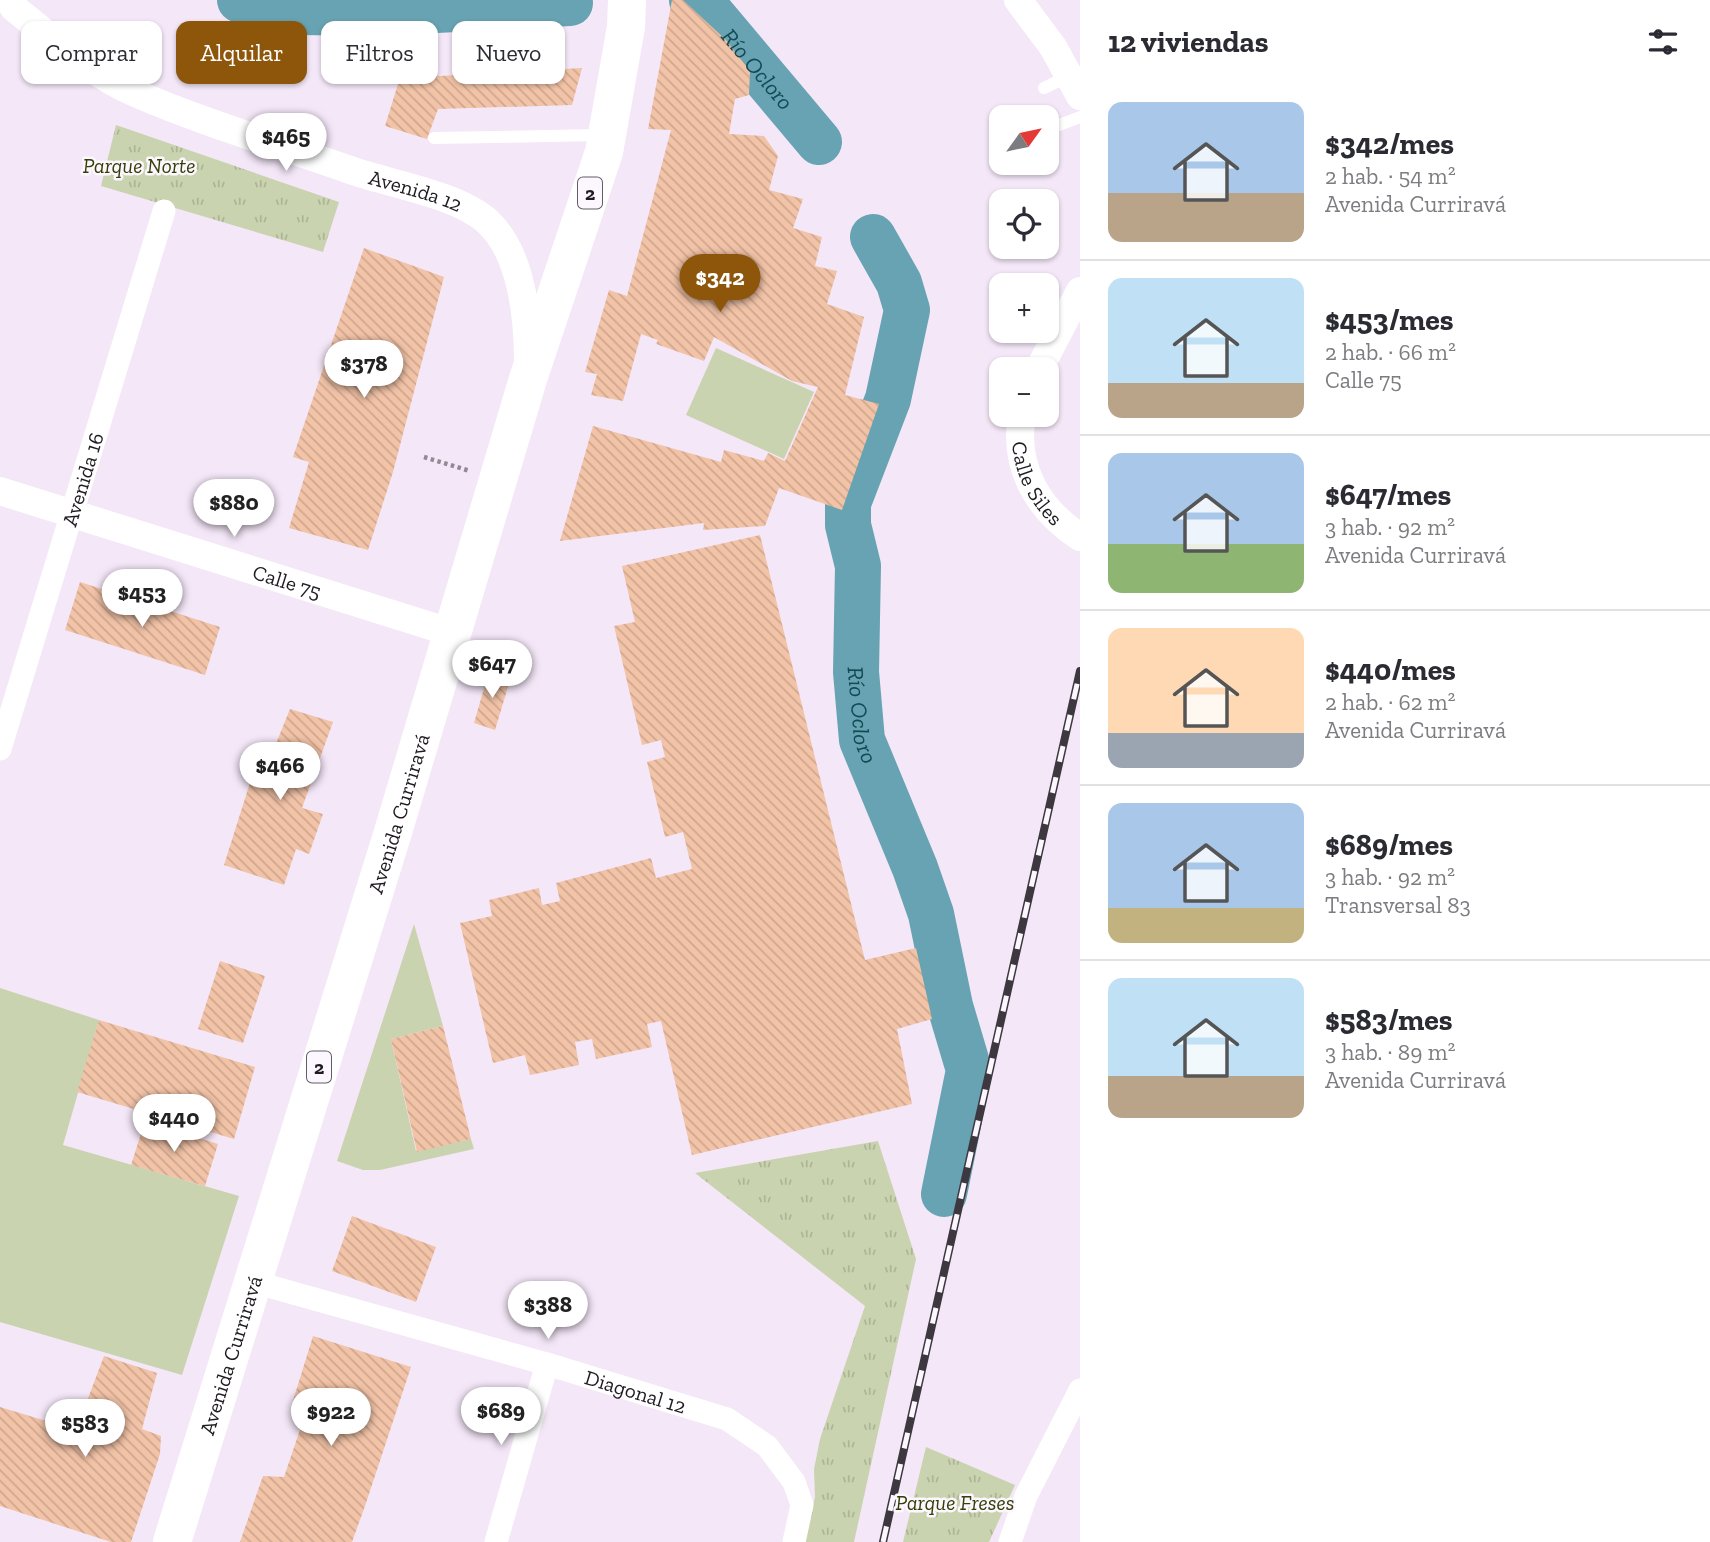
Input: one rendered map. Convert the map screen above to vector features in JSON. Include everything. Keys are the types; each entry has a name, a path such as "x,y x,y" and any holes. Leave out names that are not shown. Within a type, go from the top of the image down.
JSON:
{"highway":[{"name":"Avenida Curriravá","path":"172,1542 453,633 528,379 609,134 627,0"}],"street":[{"name":"Avenida 12","path":"9,0 14,8 78,59 133,93 353,172 461,205 489,223 514,262 524,306 528,379"},
{"path":"1018,0 1053,47 1075,86"},
{"name":"Avenida 16","path":"0,749 164,211"},
{"path":"1045,357 1080,291"},
{"name":"Calle Siles","path":"1020,427 1024,470 1042,506 1080,537"},
{"name":"Calle 75","path":"0,491 453,633"},
{"name":"Diagonal 12","path":"254,1282 547,1364 727,1419 766,1446 793,1482 802,1505 794,1542"},
{"path":"496,1542 547,1364"},
{"path":"1010,1542 1026,1496 1080,1390"}],"lane":[{"path":"1044,88 1075,86"},
{"path":"1059,125 1080,117"},
{"path":"434,138 609,134"}],"path":[{"path":"424,457 498,480"}],"green space":[{"name":"Parque Norte","path":"116,125 339,202 323,252 101,186"},
{"path":"716,348 814,392 784,459 686,415"},
{"path":"414,924 443,1026 391,1039 416,1151 471,1139 474,1149 380,1170 363,1170 337,1161"},
{"path":"0,988 99,1020 63,1145 239,1196 182,1375 0,1322"},
{"path":"878,1141 916,1259 854,1542 805,1542 815,1497 814,1469 820,1439 865,1306 695,1173"},
{"name":"Parque Freses","path":"926,1447 1015,1485 989,1542 903,1542"}],"building":[{"path":"672,0 683,0 726,40 750,71 749,95 735,99 729,134 764,136 778,156 769,190 803,199 793,228 822,237 815,266 837,271 827,304 864,317 845,395 879,404 842,510 779,488 765,526 703,530 704,523 560,541 593,426 721,462 724,450 764,461 768,453 785,461 818,387 792,381 714,337 704,361 656,344 658,340 641,334 623,401 591,395 597,374 585,372 609,290 627,296 671,130 648,129"},
{"path":"582,68 572,105 438,109 427,139 385,126 398,84 438,84 438,76 452,75 452,84 565,84 565,69"},
{"path":"364,248 444,277 393,472 368,550 289,528 309,462 293,457"},
{"path":"760,535 865,960 916,948 932,1019 897,1029 912,1104 692,1155 661,1021 647,1024 652,1047 596,1059 592,1039 575,1042 579,1065 530,1075 525,1055 493,1063 460,923 492,916 489,900 539,888 542,905 560,901 556,883 651,858 656,878 692,869 683,832 665,837 647,762 665,757 661,740 642,745 614,626 635,622 622,566"},
{"path":"80,582 220,627 205,675 65,630"},
{"path":"489,671 511,677 495,730 474,723"},
{"path":"290,709 333,722 302,808 323,814 309,854 296,849 284,885 224,865 261,748 273,751"},
{"path":"220,961 265,976 243,1043 198,1029"},
{"path":"99,1020 255,1067 234,1139 77,1092"},
{"path":"443,1026 471,1139 417,1152 391,1039"},
{"path":"145,1121 218,1144 205,1186 131,1165"},
{"path":"352,1216 436,1247 416,1302 332,1271"},
{"path":"313,1336 411,1367 365,1506 352,1542 240,1542 263,1476 284,1477 308,1406 292,1404"},
{"path":"104,1356 157,1373 142,1429 161,1436 160,1454 131,1542 111,1542 0,1506 0,1407 76,1430"}],"waterway":[{"name":"Río Ocloro","path":"240,0 298,12 378,13 570,3"},
{"name":"Río Ocloro","path":"692,0 708,10 819,142"},
{"name":"Río Ocloro","path":"873,237 899,283 907,310 888,399 848,503 848,525 858,566 856,672 862,740 931,914 950,1006 969,1070 944,1194"}],"railway":[{"path":"883,1542 1080,671"}]}
